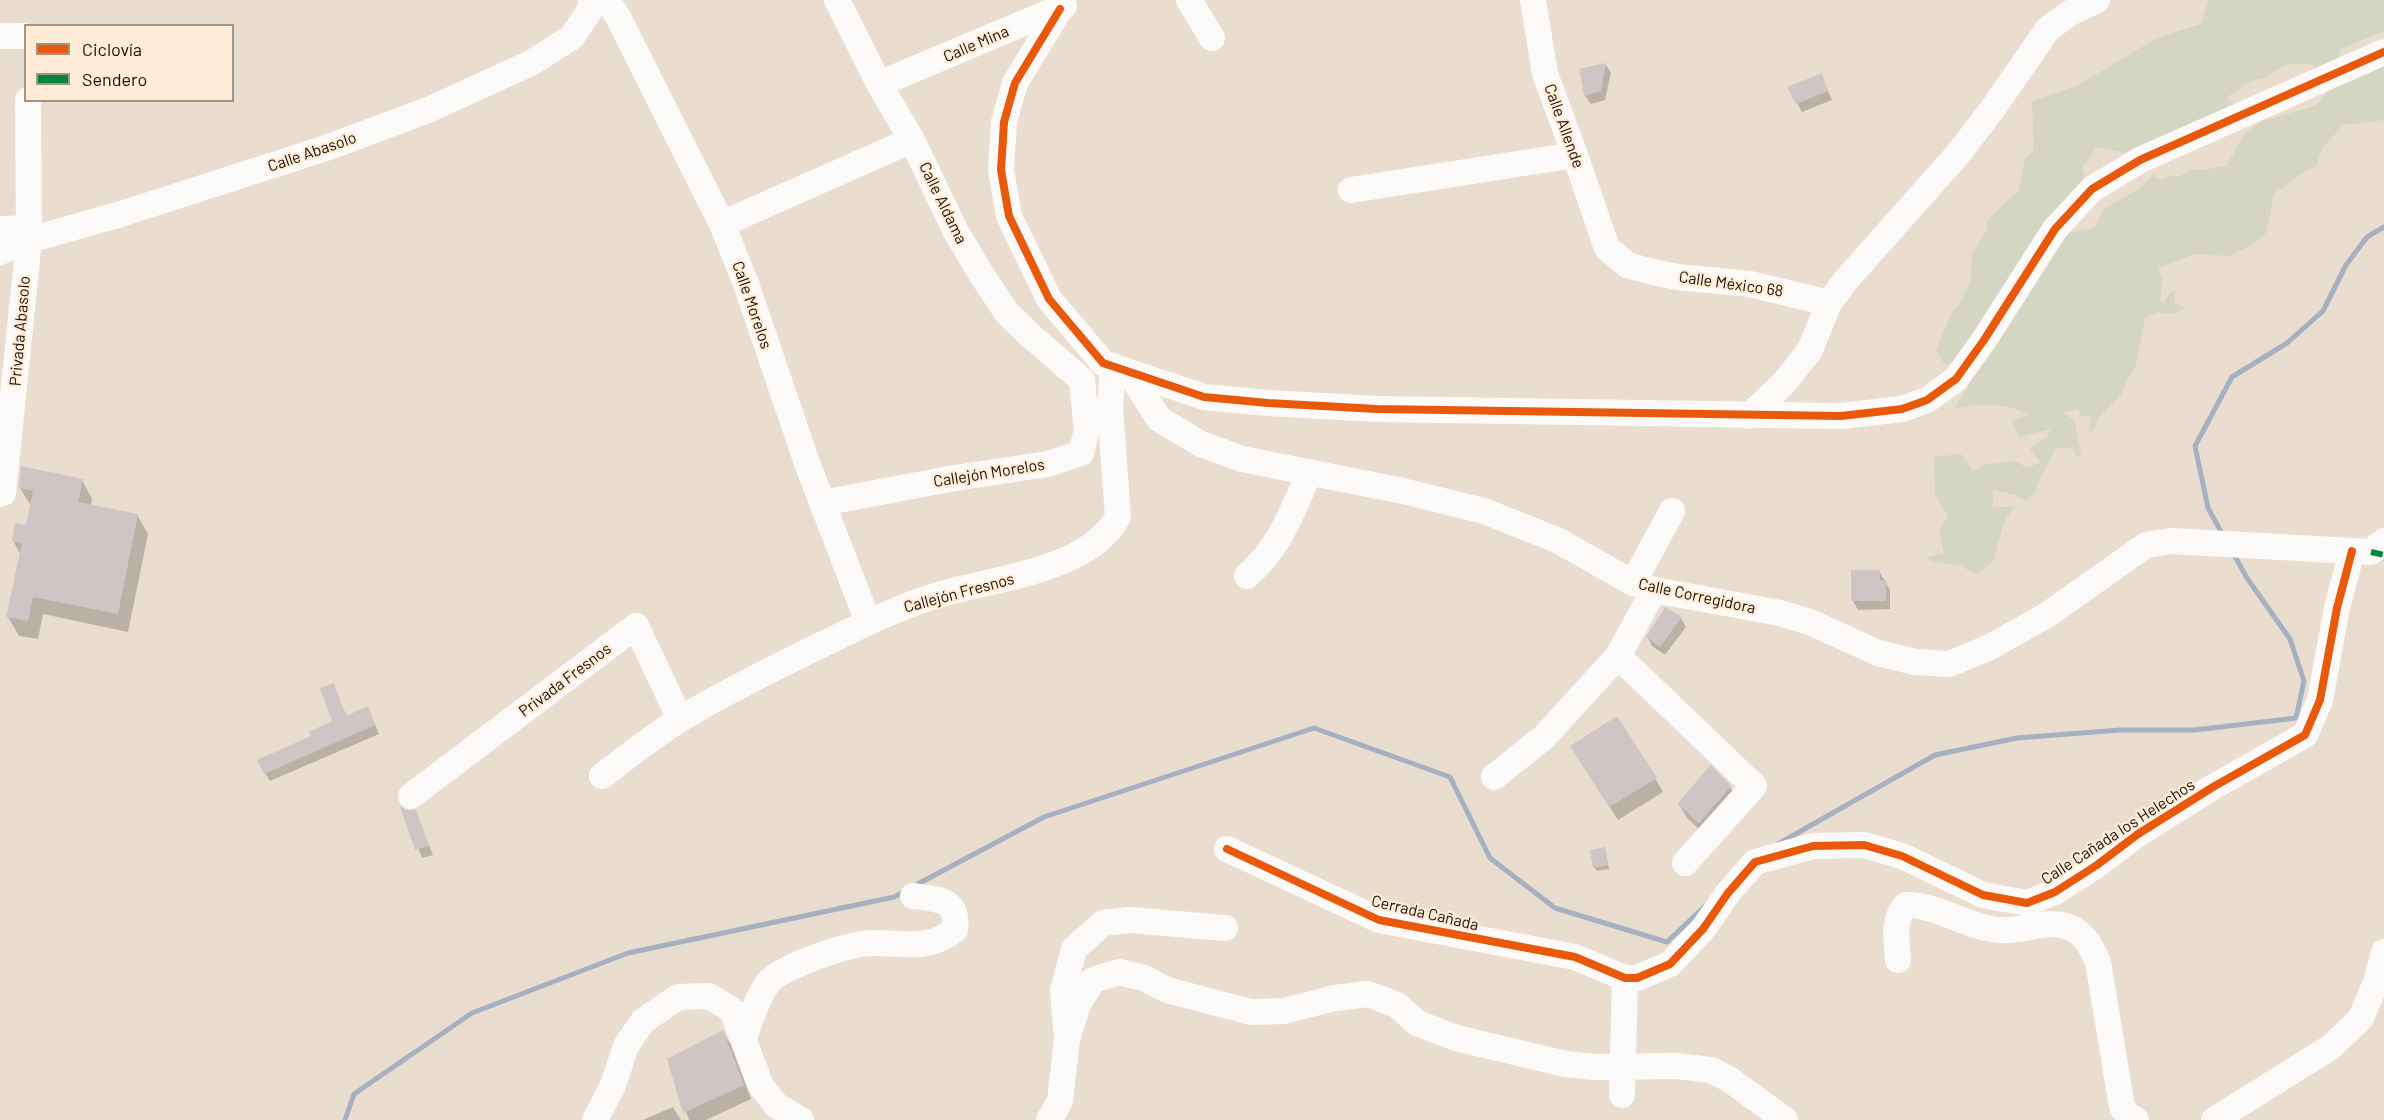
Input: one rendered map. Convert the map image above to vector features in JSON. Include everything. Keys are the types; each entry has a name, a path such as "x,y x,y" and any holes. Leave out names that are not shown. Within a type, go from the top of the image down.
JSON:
{"street":[{"name":"Calle Abasolo","path":"0,252 29,234 121,214 326,148 428,110 531,63 572,37 590,10 591,0"},
{"name":"Calle Morelos","path":"607,0 618,17 722,224 746,284 803,453 868,622"},
{"name":"Calle Aldama","path":"837,0 879,84 912,140 956,232 1007,313 1082,380"},
{"path":"1189,0 1212,38"},
{"name":"Calle Allende","path":"1533,0 1545,74 1607,249"},
{"path":"1749,416 1784,383 1810,350 1829,303 1846,280 1958,154 2048,29 2070,13 2097,0"},
{"name":"Calle Mina","path":"879,84 1065,5"},
{"name":"Calle Corregidora","path":"1065,5 1015,83 1004,122 1001,170 1009,216 1049,299 1115,367 1159,419 1201,444 1242,459 1484,511 1557,540 1644,586 1780,614 1829,629 1878,653 1915,662 1949,664 1990,647 2047,615 2146,545 2171,541 2371,552 2384,541"},
{"path":"0,36 24,36"},
{"path":"1082,380 1115,367 1204,397 1377,409 1749,416 1841,416 1902,409 1928,400 1956,379 1984,340 2055,229 2092,189 2140,160 2384,52"},
{"name":"Privada Abasolo","path":"1,494 11,429 29,234 28,102"},
{"path":"722,224 912,140"},
{"path":"1351,190 1575,155"},
{"path":"0,230 29,234"},
{"name":"Calle México 68","path":"1607,249 1627,265 1653,272 1686,278 1750,284 1829,303"},
{"name":"Callejón Fresnos","path":"602,776 644,743 680,719 761,675 868,622 944,593 1014,578 1066,560 1111,530 1118,517 1110,408 1115,367"},
{"name":"Callejón Morelos","path":"822,503 955,478 1048,464 1081,453 1087,430 1082,380"},
{"path":"1247,576 1265,561 1278,543 1310,472"},
{"path":"1494,777 1544,737 1618,656 1672,511"},
{"name":"Calle Cañada los Helechos","path":"1625,978 1637,978 1670,964 1703,928 1755,862 1813,846 1864,845 1902,856 1983,895 2027,903 2055,892 2194,798 2305,735 2320,700 2337,608 2352,551"},
{"name":"Privada Fresnos","path":"411,796 636,626 680,719"},
{"path":"1618,656 1754,786 1685,863"},
{"name":"Cerrada Cañada","path":"1227,849 1379,920 1575,957 1625,978"},
{"path":"744,1038 759,998 769,981 783,971 837,950 869,943 923,945 942,940 955,930 957,917 952,907 938,899 914,896"},
{"path":"1898,960 1896,928 1900,912 1906,905 1922,905 1982,928 2003,930 2055,923 2073,930 2088,941 2098,962 2122,1107 2129,1116 2136,1120"},
{"path":"1067,1039 1063,990 1074,949 1103,923 1130,920 1225,928"},
{"path":"2214,1120 2331,1047 2361,1018 2376,981 2384,952"},
{"path":"1055,1111 1067,1039 1078,1004 1093,980 1119,972 1144,978 1167,990 1251,1012 1284,1011 1335,998 1368,994 1397,1005 1418,1023 1456,1038 1564,1064 1594,1068 1677,1066 1711,1070 1730,1079 1785,1120"},
{"path":"1622,1095 1625,978"},
{"path":"595,1120 613,1085 626,1046 643,1021 678,997 709,996 732,1010 761,1086 776,1105 801,1120"}],"green space":[{"path":"2209,0 2384,0 2384,31 2341,49 2336,68 2326,74 2310,64 2288,64 2264,78 2251,81 2226,98 2237,108 2161,161 2097,147 2082,168 2088,188 2058,232 2094,228 2104,209 2140,188 2153,175 2161,180 2170,176 2178,177 2191,169 2203,170 2226,166 2246,132 2262,121 2315,106 2326,94 2326,86 2384,63 2384,120 2344,125 2322,148 2317,165 2274,194 2266,233 2253,244 2230,256 2195,254 2158,268 2163,280 2160,299 2163,304 2175,289 2174,302 2186,309 2171,314 2157,312 2145,318 2135,368 2122,394 2099,417 2094,430 2089,433 2091,417 2082,416 2077,409 2063,413 2074,420 2081,451 2079,458 2072,448 2056,448 2034,494 2025,501 2015,495 1993,490 1993,507 2014,507 2004,522 1993,562 1977,574 1960,566 1931,561 1927,557 1944,553 1939,530 1948,516 1935,494 1934,457 1961,454 1974,472 1981,465 2016,461 2027,468 2040,462 2030,449 2048,436 2050,429 2020,437 2011,421 2028,415 2020,411 1992,405 1954,409 1968,387 1970,358 1945,365 1936,351 1952,311 1960,304 1971,279 1972,254 1987,230 1987,222 2019,191 2025,158 2034,150 2032,101 2076,86 2159,37 2201,24"}],"building":[{"path":"1606,63 1601,91 1584,96 1579,69"},
{"path":"1822,73 1828,91 1796,104 1787,87"},
{"path":"21,466 83,479 78,502 138,514 118,614 33,597 28,621 6,617 22,543 12,542 15,523 26,525 33,491 19,488"},
{"path":"1851,570 1880,570 1880,580 1886,580 1886,601 1851,601"},
{"path":"1665,607 1682,617 1660,647 1646,637"},
{"path":"334,683 346,716 368,706 375,725 264,774 257,760 311,736 309,732 332,721 320,688"},
{"path":"1617,716 1657,778 1609,807 1570,746"},
{"path":"1711,765 1731,786 1699,823 1677,804"},
{"path":"400,806 406,810 416,810 429,846 415,850"},
{"path":"1605,847 1608,865 1593,868 1590,850"},
{"path":"723,1030 744,1085 683,1113 667,1059"}],"waterway":[{"path":"2224,537 2208,508 2195,446 2232,377 2287,343 2323,311 2346,265 2367,237 2384,227"},
{"path":"1778,844 1935,755 2017,738 2120,730 2195,730 2296,718 2304,681 2290,639 2247,578 2233,553"},
{"path":"914,886 1044,817 1314,728 1450,777 1490,858 1555,908 1667,942 1705,906"},
{"path":"345,1120 354,1094 472,1013 628,953 894,897 906,891"}],"marked path":[{"path":"2371,552 2384,555"}],"cycle path":[{"path":"1060,9 1015,83 1004,122 1001,170 1009,216 1049,299 1103,363 1204,397 1377,409 1841,416 1902,409 1927,400 1956,379 1984,340 2055,229 2092,189 2140,160 2384,52"},
{"path":"1227,849 1379,920 1575,957 1625,978 1637,978 1670,964 1703,929 1728,893 1755,862 1813,846 1864,845 1902,856 1983,895 2027,903 2055,892 2097,865 2138,834 2213,787 2305,735 2320,700 2337,608 2352,551"}]}
